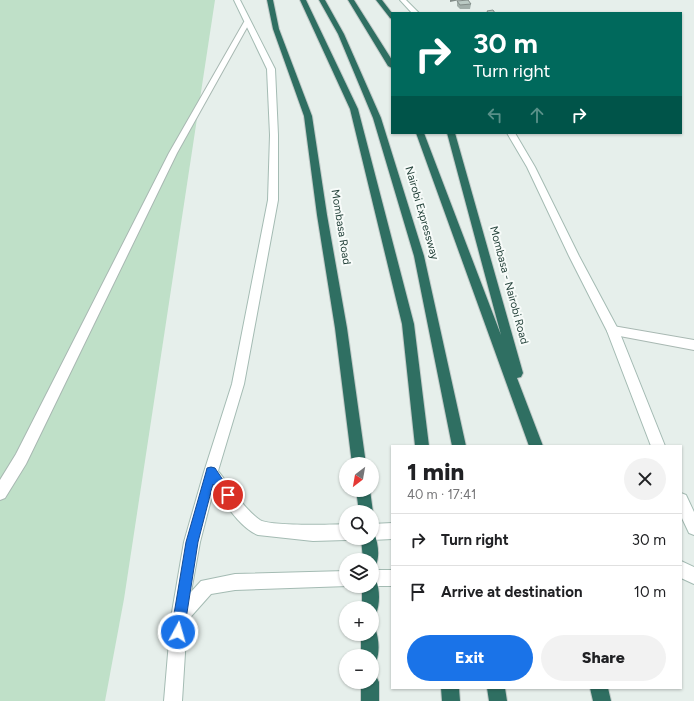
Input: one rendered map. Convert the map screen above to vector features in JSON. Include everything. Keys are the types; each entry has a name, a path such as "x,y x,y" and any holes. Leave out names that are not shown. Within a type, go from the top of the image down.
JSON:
{"highway":[{"name":"Mombasa Road","path":"270,0 276,29 308,116 322,215 341,328 358,457"},
{"path":"303,0 354,109 408,324 422,445"},
{"name":"Nairobi Expressway","path":"322,0 341,34 379,125 419,256 459,445"},
{"path":"351,0 391,64"},
{"path":"379,0 391,16"},
{"path":"420,134 536,445"},
{"name":"Mombasa - Nairobi Road","path":"451,134 536,445"},
{"path":"370,689 370,701"},
{"path":"450,689 451,701"},
{"path":"496,689 498,701"},
{"path":"599,689 602,701"}],"street":[{"path":"173,701 179,618 192,542 211,472 238,384 273,200 274,135 271,69 237,0"},
{"path":"403,0 415,12"},
{"path":"0,492 21,460 173,153 248,22"},
{"path":"512,134 613,331 658,445"},
{"path":"613,331 686,343 694,346"},
{"path":"211,472 236,507 258,528 313,533 339,532"},
{"path":"682,502 694,528"},
{"path":"379,532 391,531"},
{"path":"682,570 694,576"},
{"path":"379,578 391,578"},
{"path":"179,618 207,587 235,582 339,579"}],"green space":[{"path":"0,0 215,0 124,599 105,701 0,701"}],"building":[{"path":"468,0 471,4 460,5 457,1"},
{"path":"493,10 494,12 488,12"}],"route":[{"path":"178,632 192,542 211,472 228,495"}]}
